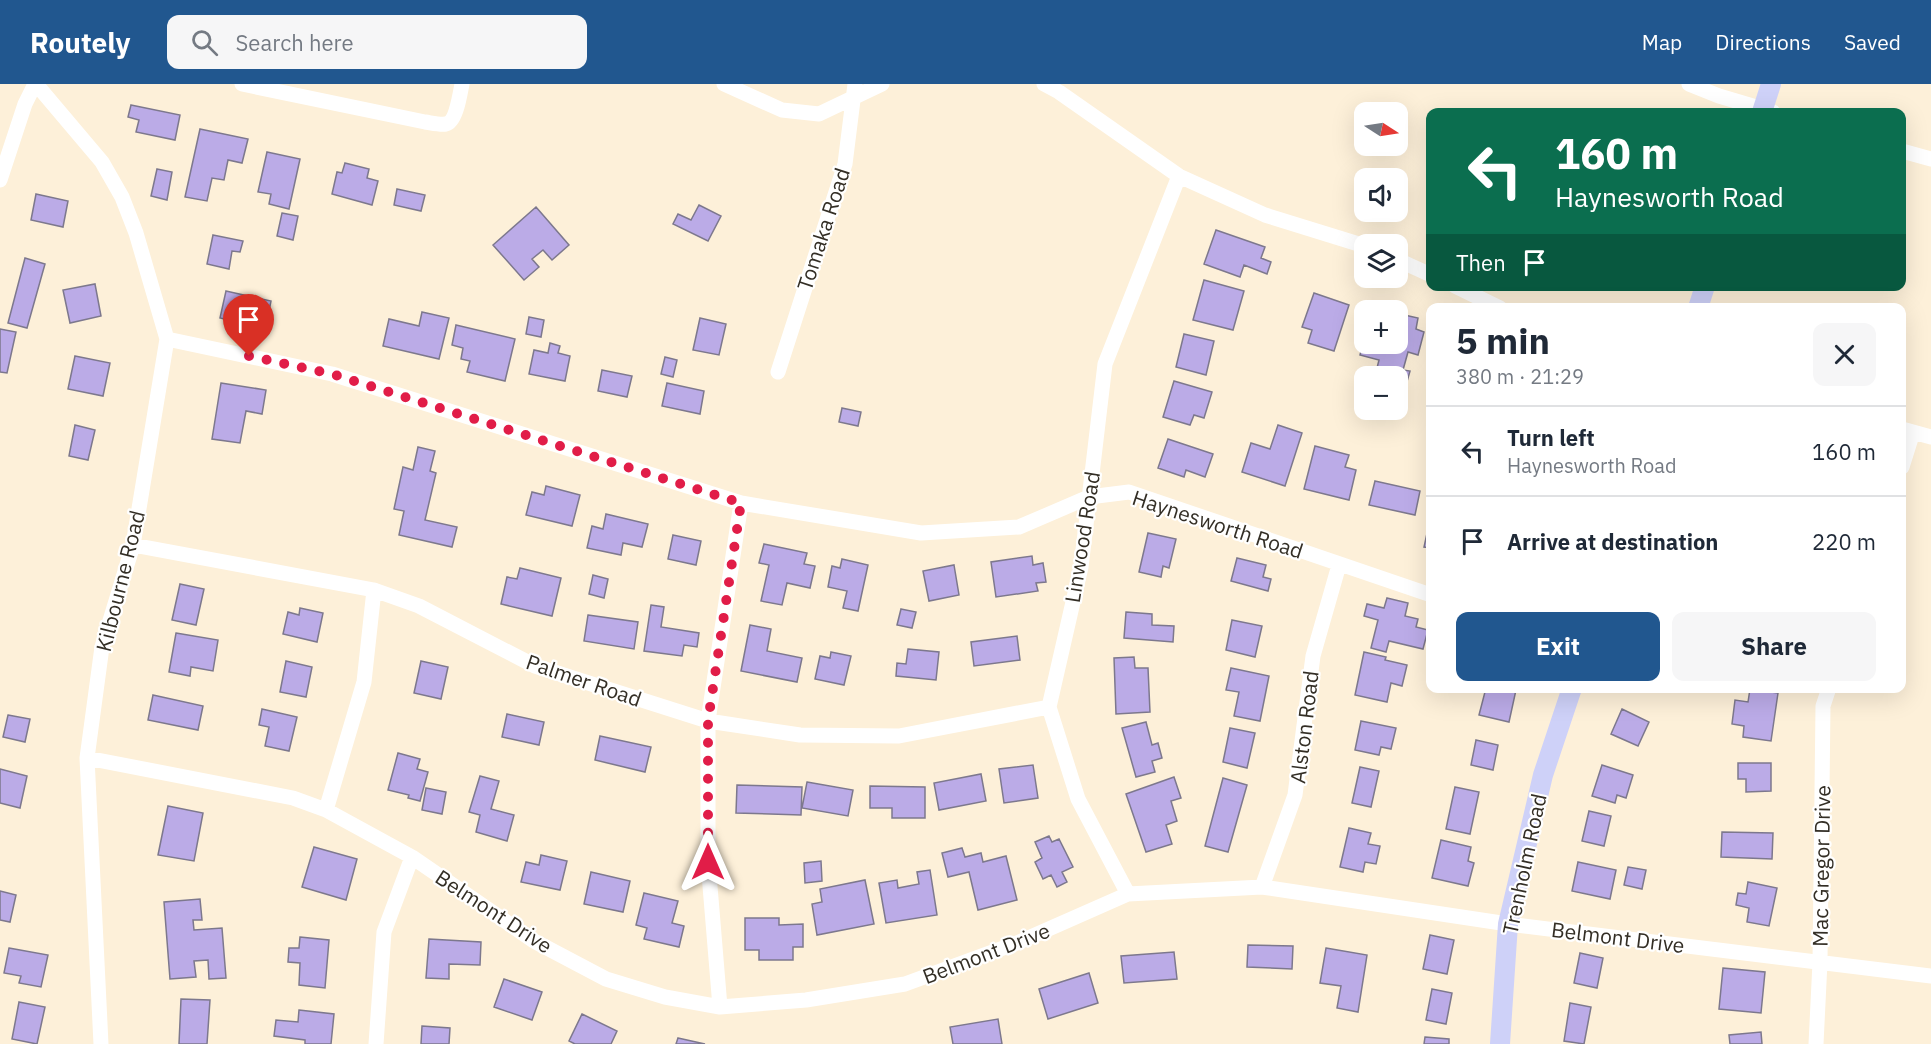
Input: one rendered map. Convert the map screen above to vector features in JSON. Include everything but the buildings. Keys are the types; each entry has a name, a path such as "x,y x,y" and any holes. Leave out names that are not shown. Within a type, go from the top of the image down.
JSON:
{"main road":[{"path":"1767,108 1771,84"},
{"name":"Trenholm Road","path":"1500,1044 1508,924 1543,775 1570,693"}],"street":[{"path":"0,180 25,104 36,84"},
{"name":"Kilbourne Road","path":"36,84 102,162 122,197 136,233 167,339 133,545 102,647 87,758 101,1044"},
{"path":"242,84 445,124 450,123 454,117 462,84"},
{"path":"724,84 782,110 819,114 882,84"},
{"name":"Tomaka Road","path":"777,372 845,164 855,84"},
{"path":"1044,84 1059,92 1179,176 1264,215 1354,243"},
{"path":"1689,84 1754,108"},
{"path":"1906,152 1931,159"},
{"name":"Linwood Road","path":"1049,707 1081,567 1106,364 1179,176"},
{"path":"1408,265 1426,273"},
{"path":"1465,291 1490,303"},
{"name":"Haynesworth Road","path":"167,339 332,374 741,503 921,533 1019,527 1089,497 1129,492 1426,593"},
{"path":"1908,431 1931,437"},
{"path":"720,1007 708,862 708,721 741,503"},
{"name":"Palmer Road","path":"133,545 374,590 419,606 535,666 708,721 800,735 899,736 1049,707"},
{"name":"Alston Road","path":"1262,887 1295,795 1313,656 1339,565"},
{"path":"326,810 364,682 374,590"},
{"name":"Mac Gregor Drive","path":"1816,1044 1820,962 1823,706 1827,693"},
{"path":"1049,707 1078,800 1128,894"},
{"name":"Belmont Drive","path":"87,758 293,798 326,810 412,857 534,941 606,979 665,997 720,1007 806,1000 905,984 1017,943 1128,894 1262,887 1508,924 1931,976"},
{"path":"376,1044 384,932 412,857"}],"route":[{"path":"249,356 332,374 741,503 708,721 708,862"}]}
